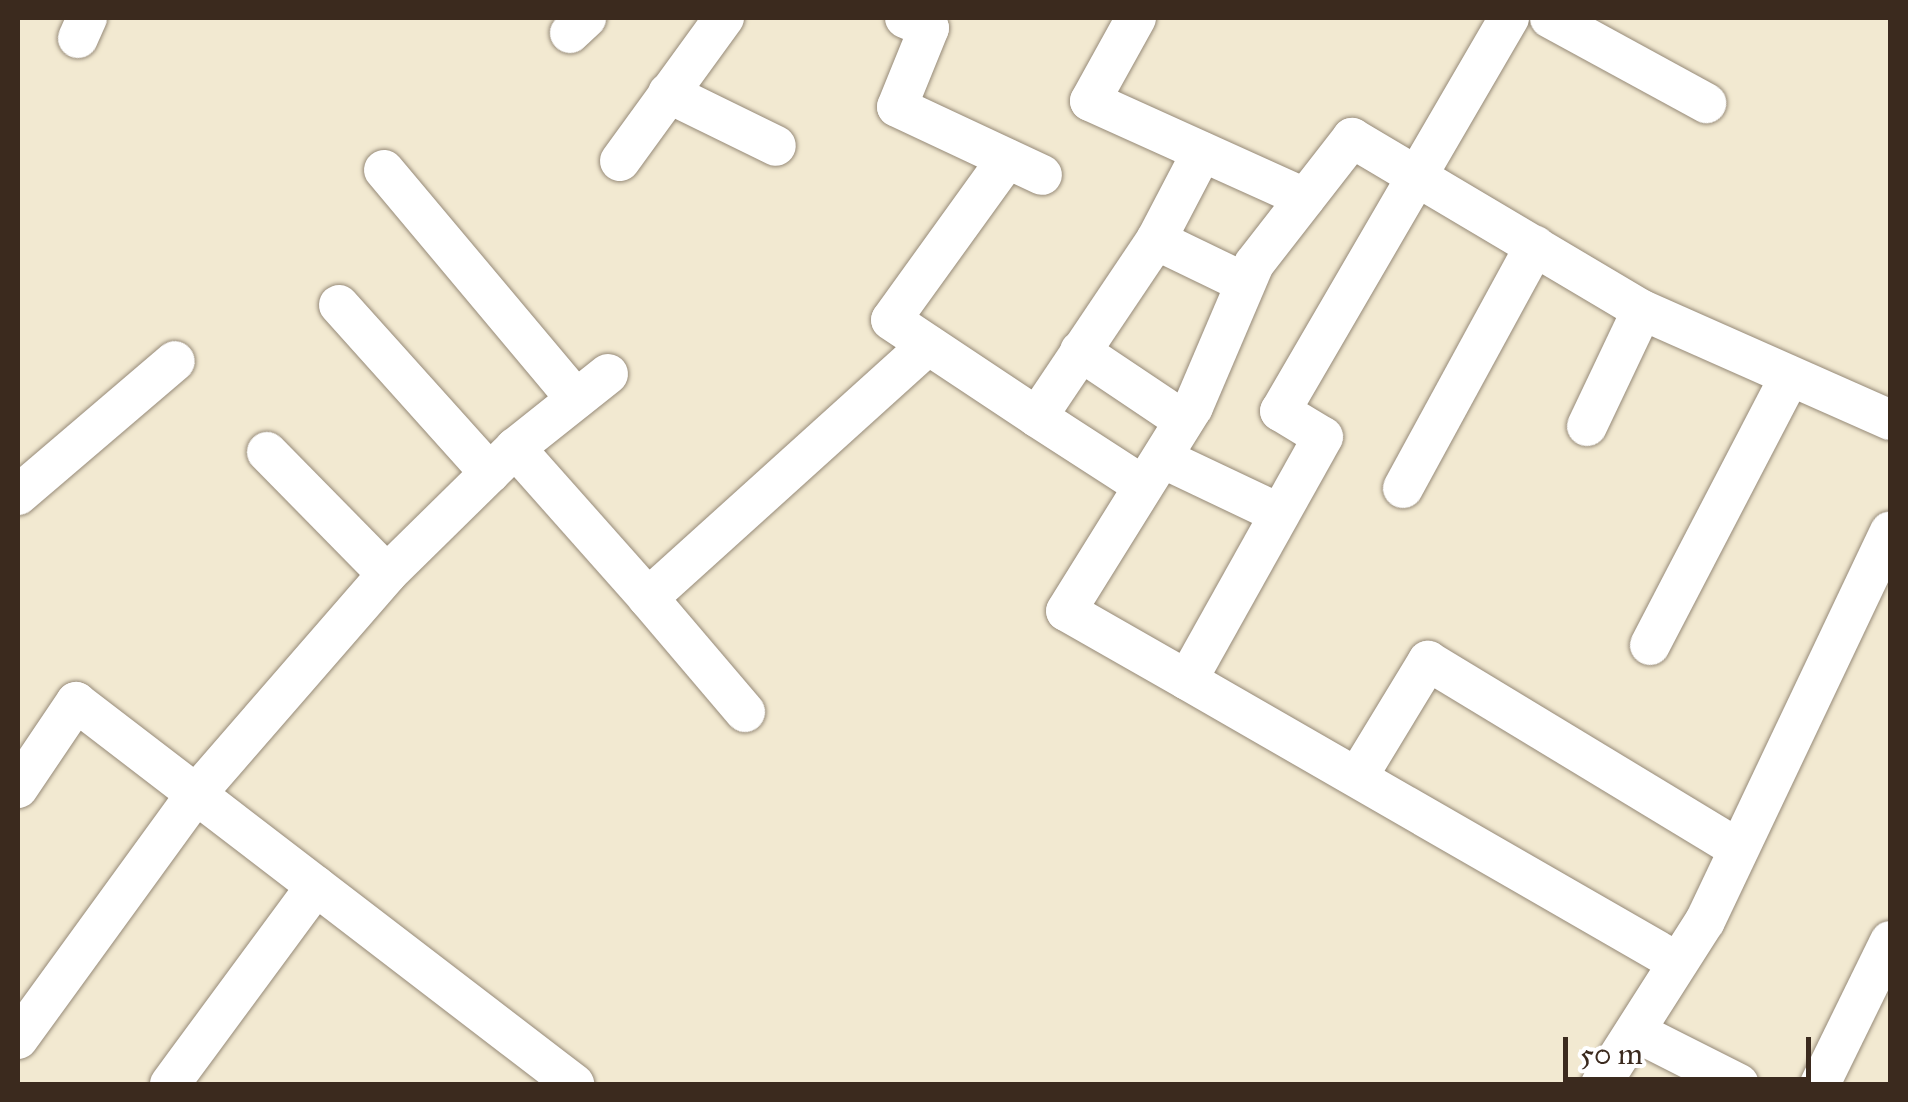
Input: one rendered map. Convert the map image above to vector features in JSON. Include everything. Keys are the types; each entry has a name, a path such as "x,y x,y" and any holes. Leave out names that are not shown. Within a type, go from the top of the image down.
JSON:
{"street":[{"path":"620,161 724,18"},
{"path":"904,18 929,28 898,107 1024,167 891,320 1037,417 1152,472 1278,512"},
{"path":"1136,18 1090,102 1305,198"},
{"path":"1187,680 1323,438 1280,410 1420,178 1510,18"},
{"path":"1550,18 1706,103"},
{"path":"668,93 776,146"},
{"path":"1678,962 1066,611 1184,421 1245,284 1352,138 1642,310 1890,420"},
{"path":"1037,417 1156,240 1202,152"},
{"path":"384,170 576,399"},
{"path":"1156,240 1245,284"},
{"path":"1403,488 1535,246"},
{"path":"339,304 648,598 745,712"},
{"path":"1587,426 1642,310"},
{"path":"648,598 928,345"},
{"path":"1080,350 1184,421"},
{"path":"18,496 176,361"},
{"path":"18,1039 196,794 386,574 503,460 608,374"},
{"path":"1650,645 1790,376"},
{"path":"267,452 386,574"},
{"path":"1601,1084 1678,962 1739,849 1882,574 1890,532"},
{"path":"1358,776 1428,661 1739,849"},
{"path":"18,788 76,702 561,1080"},
{"path":"170,1084 316,886"},
{"path":"1820,1084 1890,941"},
{"path":"1636,1032 1739,1084"}]}
